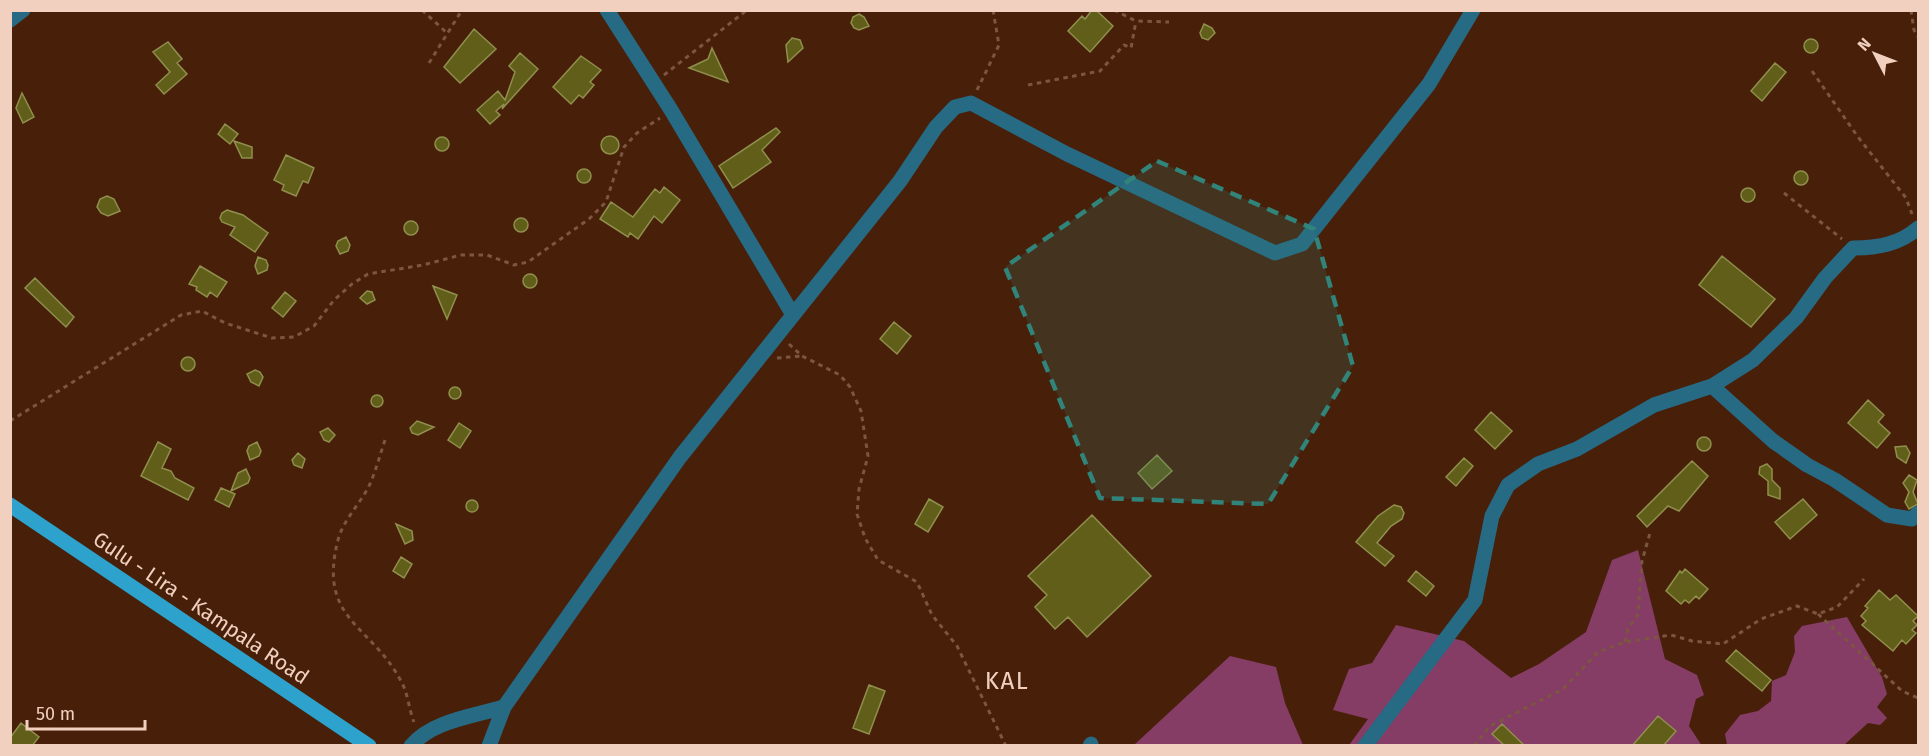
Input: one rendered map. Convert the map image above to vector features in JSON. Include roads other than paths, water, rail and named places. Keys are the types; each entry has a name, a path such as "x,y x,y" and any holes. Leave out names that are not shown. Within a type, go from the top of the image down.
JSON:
{"main road":[{"name":"Gulu - Lira - Kampala Road","path":"10,505 369,746"}],"street":[{"path":"10,20 23,10"},
{"path":"607,10 671,110 793,315"},
{"path":"489,746 504,707 662,480 900,181 936,127 955,107 971,103 1077,159 1275,253 1302,244 1429,84 1473,10"},
{"path":"1365,746 1476,600 1492,516 1508,485 1538,464 1577,449 1654,405 1712,386 1753,360 1796,318 1825,278 1854,248 1874,248 1903,239 1918,229"},
{"path":"1712,386 1773,441 1887,515 1912,519 1918,513"},
{"path":"415,740 447,723 504,707"}],"district":[{"name":"KAL","path":"1007,681"}]}
